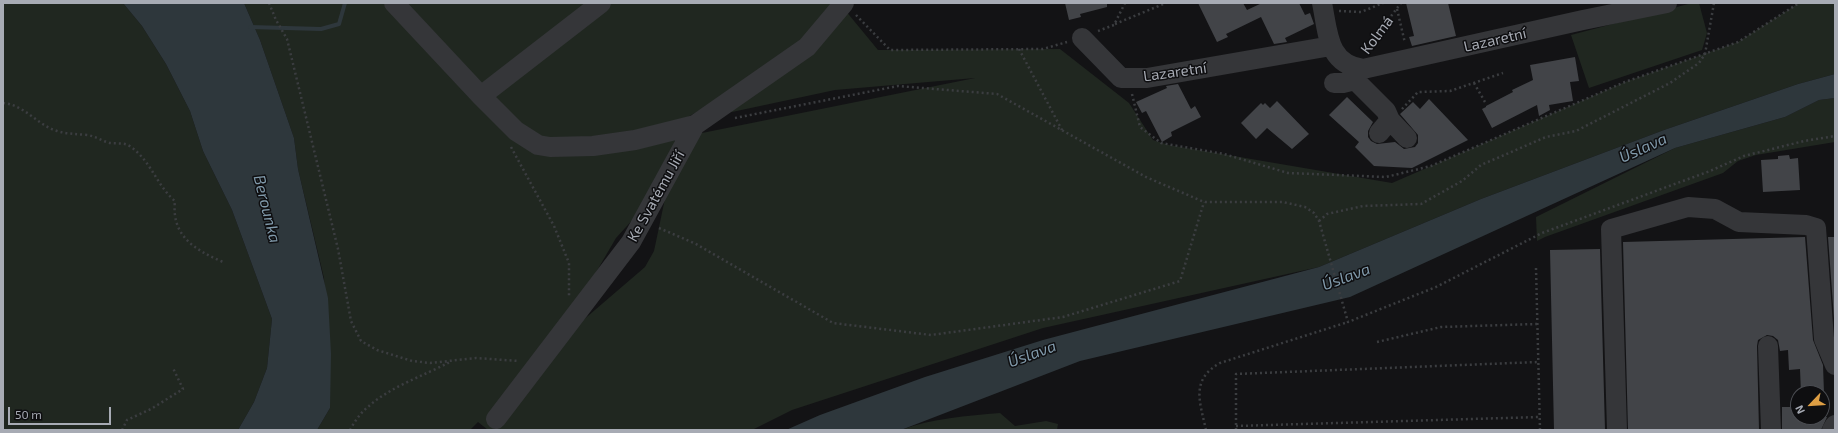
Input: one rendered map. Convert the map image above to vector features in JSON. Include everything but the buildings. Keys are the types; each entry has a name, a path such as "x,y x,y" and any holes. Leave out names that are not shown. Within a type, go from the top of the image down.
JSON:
{"street":[{"path":"394,3 516,131 538,145 593,146 635,140 695,125"},
{"path":"481,96 601,3"},
{"name":"Ke Svatému Jiří","path":"496,419 631,242 695,125 807,47 844,3"},
{"name":"Lazaretní","path":"1358,68 1409,59 1581,11 1667,3"},
{"path":"1330,7 1331,46 1341,62 1358,68"},
{"name":"Lazaretní","path":"1082,38 1122,78 1147,78 1331,46"},
{"path":"1334,83 1343,83 1355,80 1386,112 1384,127 1407,138"},
{"path":"1617,430 1611,229 1688,207 1716,208 1739,222 1806,224 1816,228 1824,339 1835,365"},
{"path":"1768,346 1771,430"},
{"path":"1832,430 1835,425"}],"path":[{"path":"269,3 276,20 287,37 317,157 355,332 361,341 394,356 430,363 476,358 502,359 537,367"},
{"path":"844,3 890,50 1042,49 1082,38 1166,3"},
{"path":"1114,24 1125,3"},
{"path":"1330,7 1361,12 1383,3"},
{"name":"Kolmá","path":"1358,68 1401,3"},
{"path":"1319,221 1327,214 1363,206 1421,204 1462,181 1481,165 1546,137 1576,131 1616,112 1670,83 1699,63 1705,54 1714,3"},
{"path":"1122,78 1124,84 1132,94 1140,127 1162,143 1224,154 1288,173 1386,177 1431,166 1625,82 1738,42 1799,3"},
{"path":"1397,8 1409,59"},
{"path":"1019,49 1062,130"},
{"path":"1384,127 1418,92 1450,91 1503,73"},
{"path":"1474,83 1485,102"},
{"path":"734,118 898,86 996,94 1146,176 1204,202 1283,202 1305,207 1314,212 1322,228 1348,322"},
{"path":"3,103 21,109 46,127 55,131 70,135 88,135 108,142 129,145 144,158 166,192 175,201 174,216 183,236 203,252 223,262"},
{"path":"1206,430 1199,398 1199,387 1203,377 1210,369 1220,363 1348,322 1436,287 1542,233 1710,172 1744,156 1804,141 1835,136"},
{"path":"509,145 554,226 569,262 569,298"},
{"path":"659,228 696,244 833,323 931,335 1063,317 1180,281 1204,202"},
{"path":"1536,268 1540,430"},
{"path":"1377,342 1441,327 1537,324"},
{"path":"350,430 359,416 369,405 386,394 452,361"},
{"path":"1236,430 1236,374 1538,362"},
{"path":"122,430 127,420 151,409 183,389 173,368"},
{"path":"1236,426 1539,417"}],"shaded area":[{"path":"3,3 123,3 142,26 166,64 190,111 203,151 232,210 272,319 267,368 254,402 238,430 3,430"},
{"path":"244,3 832,3 800,43 704,108 677,123 645,132 525,145 676,138 665,169 636,216 616,238 553,346 645,267 654,251 667,189 697,134 975,78 835,90 732,112 726,108 845,10 878,50 1060,49 1129,103 1153,140 1169,145 1392,183 1625,82 1738,42 1799,3 1835,3 1835,74 1798,84 1664,130 1481,199 1319,267 1043,328 792,410 752,430 488,430 478,422 470,430 317,430 330,408 324,278 298,169 294,138 260,40"},
{"path":"1692,3 1699,3 1707,33 1702,50 1589,88 1571,35"},
{"path":"1835,98 1835,142 1756,155 1738,161 1723,173 1537,241 1536,217 1675,148 1785,117 1819,100"},
{"path":"1000,413 1015,426 1046,421 1058,424 1057,430 901,430 937,420"}],"water":[{"name":"Berounka","path":"123,3 244,3 260,40 294,138 298,169 328,298 331,354 330,408 317,430 238,430 254,402 267,368 272,319 232,210 203,151 190,111 166,64 142,26"},
{"name":"Úslava","path":"1835,74 1835,98 1819,100 1785,117 1675,148 1350,297 1080,361 901,430 786,430 820,415 925,377 1043,340 1319,267 1481,199 1664,130 1798,84"}],"waterway":[{"path":"250,27 321,29 339,24 345,3"}]}
